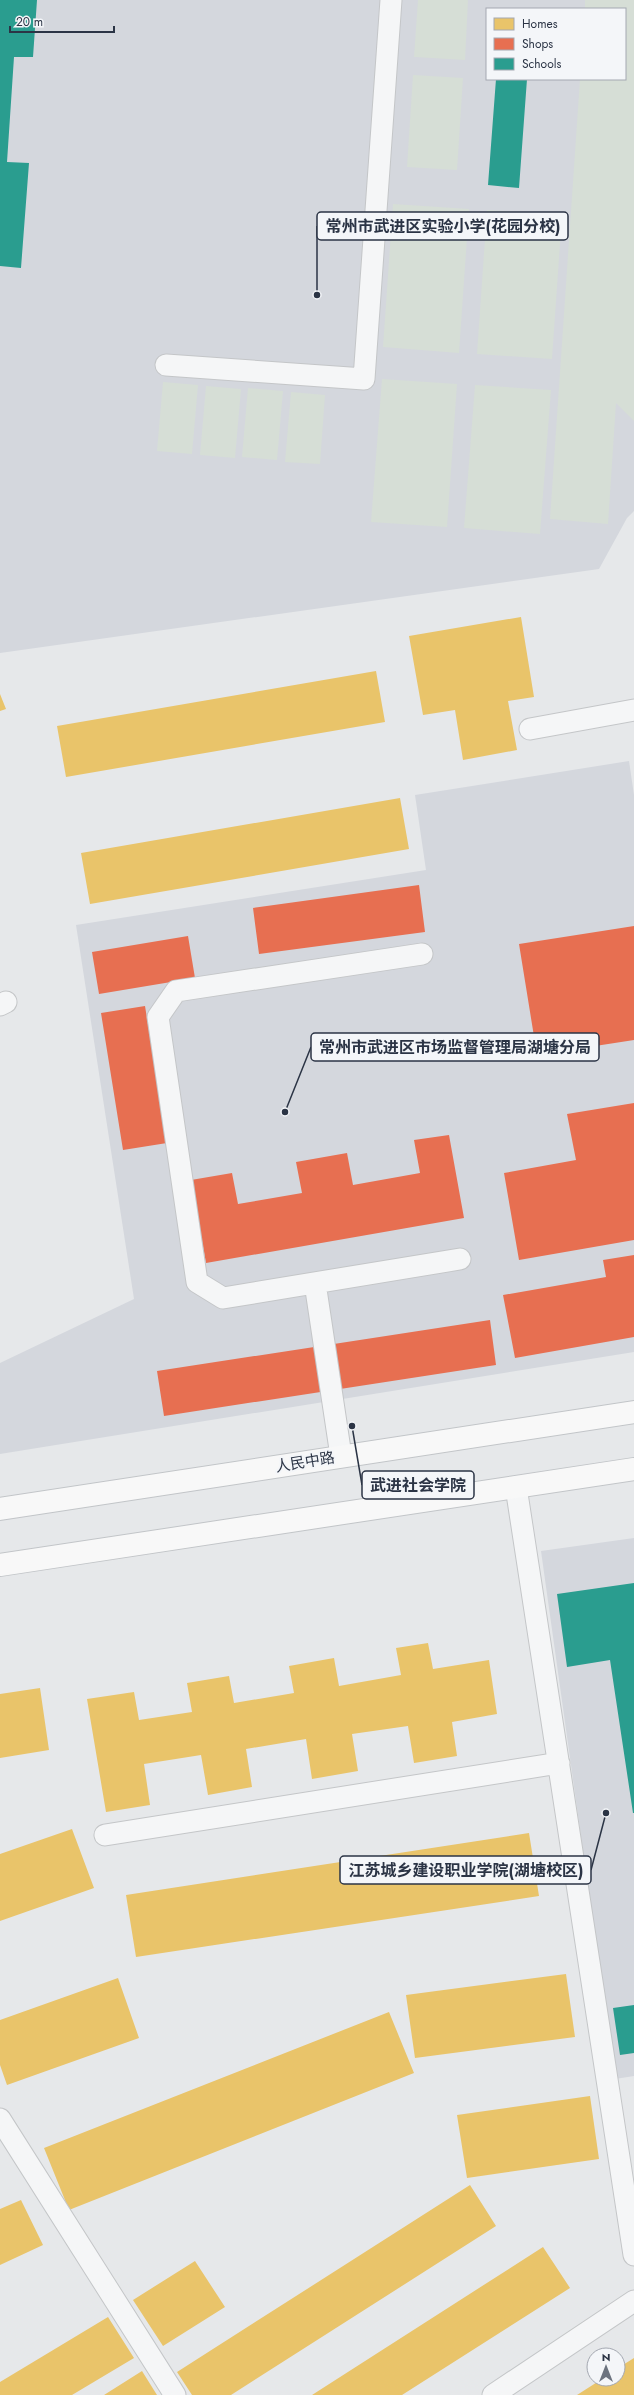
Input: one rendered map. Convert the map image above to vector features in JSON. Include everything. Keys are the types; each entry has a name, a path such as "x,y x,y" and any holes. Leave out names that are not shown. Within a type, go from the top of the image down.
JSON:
{"main road":[{"name":"人民中路","path":"0,1509 634,1412"},
{"path":"0,1565 634,1469"}],"lane":[{"path":"166,365 364,378 391,0"},
{"path":"530,729 634,710"},
{"path":"422,954 176,991 158,1017 197,1282 223,1298 460,1259"},
{"path":"315,1283 341,1456"},
{"path":"516,1487 634,2255"},
{"path":"105,1835 558,1762"},
{"path":"0,2119 174,2395"},
{"path":"493,2395 634,2301"}],"shaded area":[{"path":"0,0 634,0 634,511 627,518 599,569 0,653"},
{"path":"418,0 468,0 465,60 414,57"},
{"path":"585,0 634,0 634,421 616,403 608,524 550,519 580,80 626,80 626,8 585,8"},
{"path":"413,75 463,78 457,170 407,167"},
{"path":"393,204 469,209 459,353 383,347"},
{"path":"487,210 562,215 552,359 477,354"},
{"path":"382,379 457,384 447,527 371,522"},
{"path":"163,382 198,385 192,454 157,451"},
{"path":"475,385 551,390 540,534 464,528"},
{"path":"206,386 241,389 235,458 200,455"},
{"path":"248,388 283,391 277,460 242,457"},
{"path":"291,392 325,395 320,464 285,462"},
{"path":"629,761 634,795 634,1352 0,1454 0,1363 134,1299 76,925 426,870 415,795"},
{"path":"634,1538 634,2076 615,2079 541,1551"}],"building: Homes":[{"path":"521,617 534,697 508,701 517,750 463,760 455,710 423,715 409,636"},
{"path":"376,671 385,722 66,777 57,726"},
{"path":"0,694 6,709 0,711"},
{"path":"400,798 409,849 90,904 81,853"},
{"path":"428,1643 433,1669 489,1660 497,1714 452,1722 457,1756 414,1763 408,1726 352,1734 358,1771 312,1779 306,1739 246,1749 252,1787 208,1795 201,1755 144,1764 150,1805 106,1812 87,1699 134,1692 139,1720 192,1712 187,1683 229,1676 234,1703 294,1693 289,1666 334,1658 339,1686 401,1675 396,1648"},
{"path":"40,1688 49,1750 0,1758 0,1694"},
{"path":"72,1829 94,1888 0,1921 0,1854"},
{"path":"529,1833 539,1896 136,1957 126,1895"},
{"path":"566,1974 575,2037 415,2058 406,1995"},
{"path":"118,1978 139,2038 7,2085 0,2065 0,2020"},
{"path":"389,2012 414,2073 69,2210 44,2148"},
{"path":"590,2096 599,2159 467,2178 457,2115"},
{"path":"470,2185 496,2226 231,2395 192,2395 177,2372"},
{"path":"21,2200 43,2245 0,2265 0,2209"},
{"path":"543,2247 570,2288 402,2395 312,2395"},
{"path":"195,2261 225,2307 163,2346 133,2300"},
{"path":"108,2317 134,2358 72,2395 0,2395 0,2382"},
{"path":"634,2358 634,2395 577,2395 590,2387 626,2387 626,2363"},
{"path":"142,2371 157,2395 104,2395"}],"building: Shops":[{"path":"419,885 425,932 259,954 253,908"},
{"path":"634,926 634,1040 537,1055 519,944"},
{"path":"188,936 195,978 99,994 92,952"},
{"path":"145,1006 167,1143 123,1150 101,1013"},
{"path":"634,1103 634,1240 519,1260 504,1173 576,1160 567,1114"},
{"path":"449,1135 464,1218 206,1263 191,1180 232,1173 238,1204 302,1193 296,1162 347,1153 353,1185 420,1173 414,1140"},
{"path":"634,1255 634,1337 515,1358 503,1295 606,1277 603,1260"},
{"path":"490,1320 496,1365 164,1416 157,1371"}],"building: Schools":[{"path":"0,0 37,0 33,57 14,57 7,162 29,163 21,268 0,266"},
{"path":"496,80 527,80 519,188 488,185"},
{"path":"634,1583 633,1813 610,1660 567,1667 557,1594"},
{"path":"634,2005 634,2053 620,2055 613,2008"}],"place":[{"name":"常州市武进区实验小学(花园分校)","path":"317,295"},
{"name":"常州市武进区市场监督管理局湖塘分局","path":"285,1112"},
{"name":"武进社会学院","path":"352,1426"},
{"name":"江苏城乡建设职业学院(湖塘校区)","path":"606,1813"}]}
